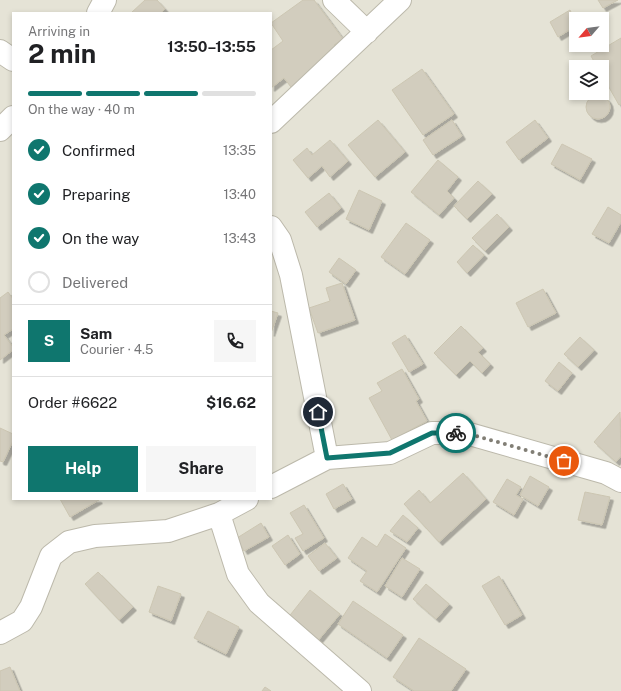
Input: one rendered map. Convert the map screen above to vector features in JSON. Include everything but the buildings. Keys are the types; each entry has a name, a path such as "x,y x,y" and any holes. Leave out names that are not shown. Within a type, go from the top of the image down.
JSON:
{"street":[{"path":"98,12 104,0"},
{"path":"334,0 366,32"},
{"path":"272,121 400,0"},
{"path":"0,51 12,59"},
{"path":"0,130 12,118"},
{"path":"272,228 280,240 291,274 327,458"},
{"path":"272,486 327,458 390,453 432,433 466,433 606,473 621,481"},
{"path":"0,633 22,621 31,607 51,556 69,542 95,536 168,531 219,514 245,500"},
{"path":"219,514 238,574 259,603 360,691"}],"shaded area":[{"path":"0,0 621,0 621,691 0,691"}],"way so far":[{"path":"456,433 466,433 564,461"}],"route":[{"path":"318,412 327,458 390,453 432,433 456,433"}]}
